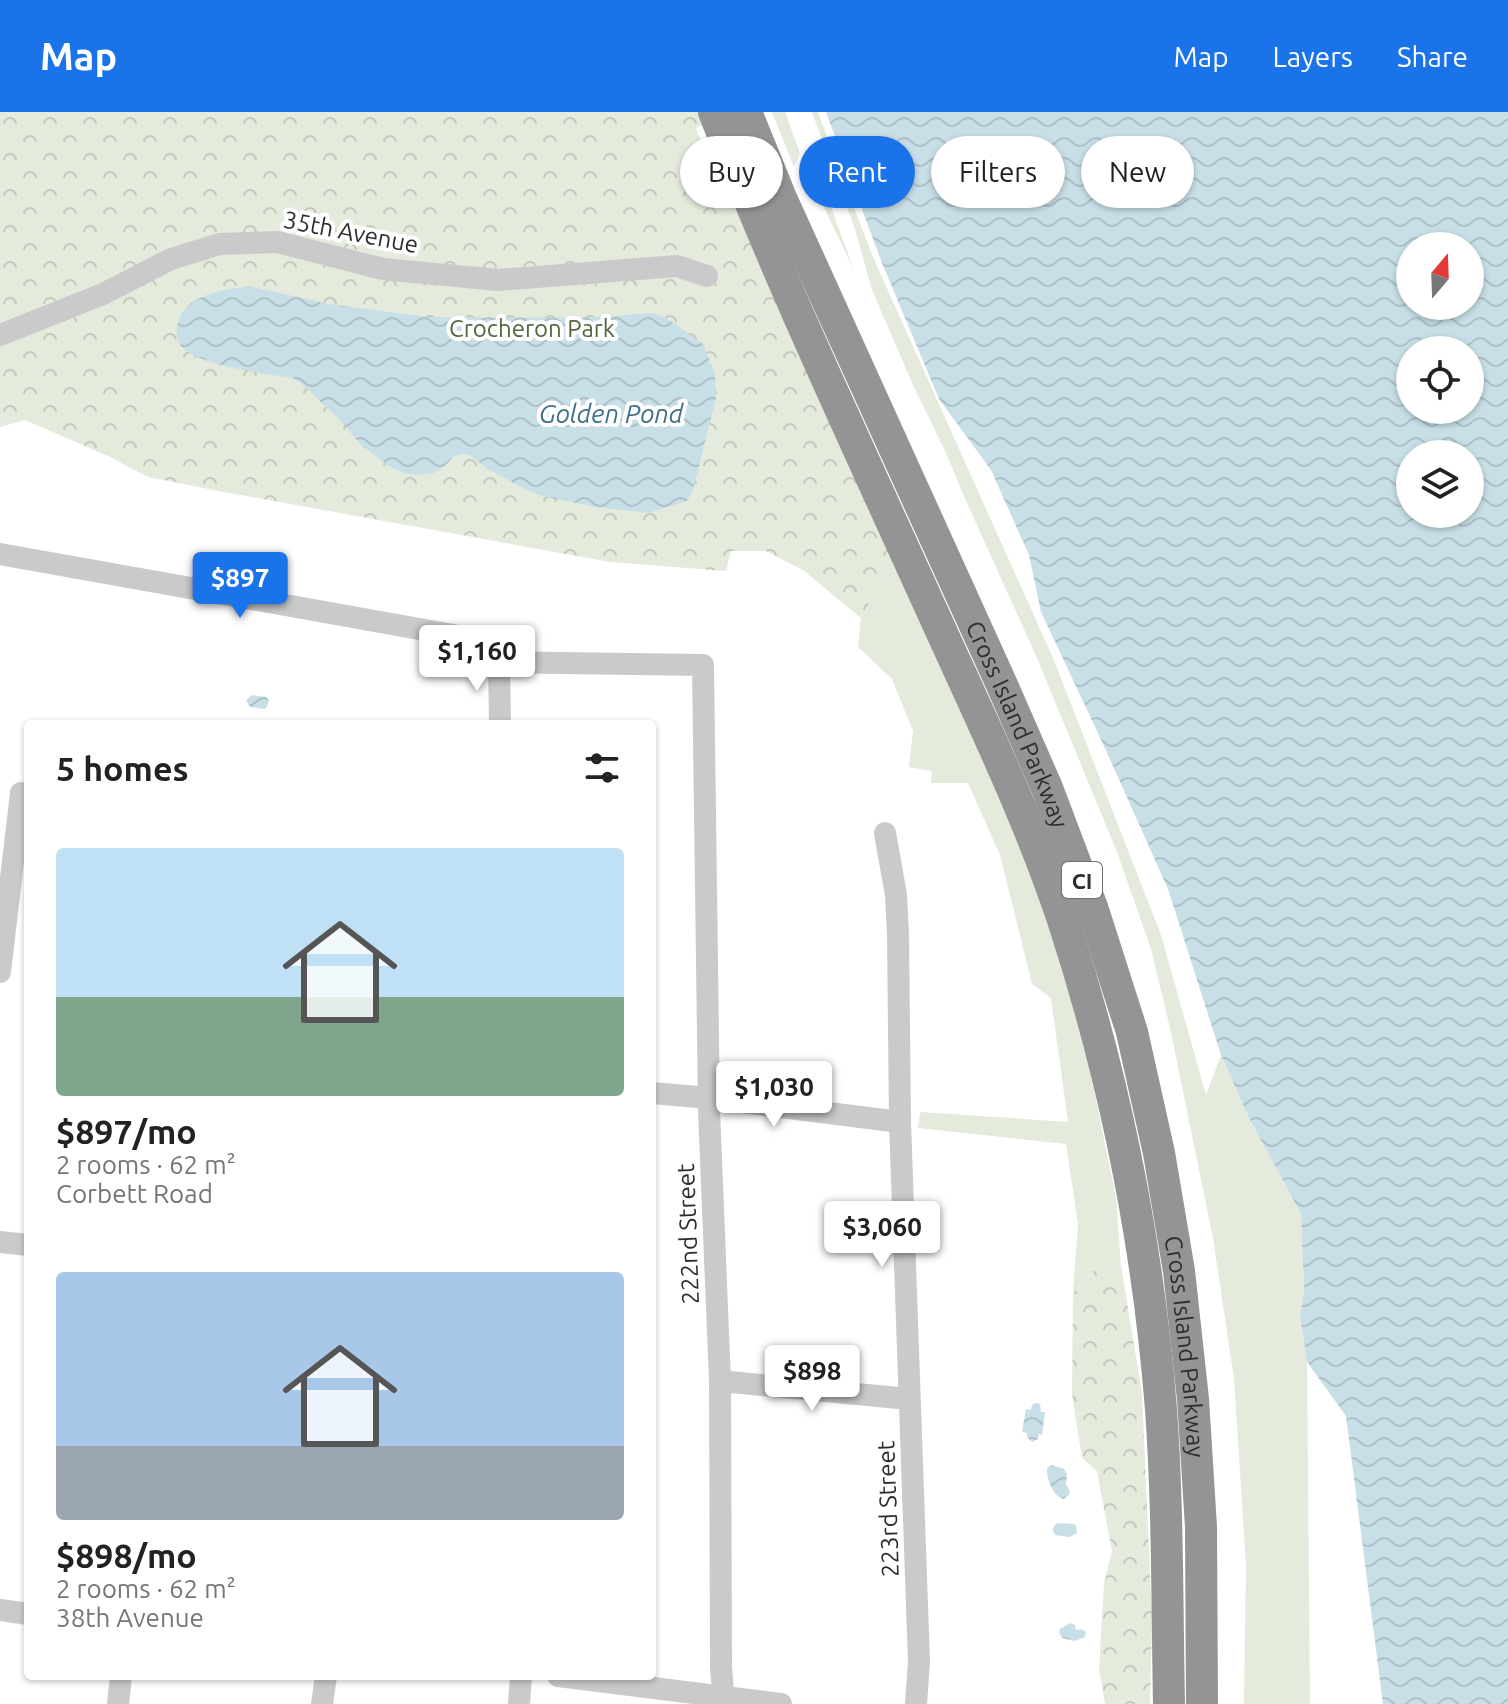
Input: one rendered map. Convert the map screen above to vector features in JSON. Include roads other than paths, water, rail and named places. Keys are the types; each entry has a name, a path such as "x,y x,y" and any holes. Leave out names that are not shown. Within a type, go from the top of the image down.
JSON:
{"highway":[{"name":"Cross Island Parkway","path":"714,112 798,316 1019,802 1063,923 1098,1040 1126,1161 1147,1284 1159,1394 1166,1525 1169,1704"},
{"name":"Cross Island Parkway","path":"746,112 787,212 1047,788 1093,910 1132,1032 1159,1153 1176,1257 1193,1399 1201,1527 1202,1704"}],"street":[{"name":"35th Avenue","path":"0,335 103,294 171,259 220,244 277,242 383,269 498,280 677,266 707,276"},
{"path":"0,554 464,637 491,648 499,662 500,720"},
{"name":"222nd Street","path":"499,662 703,665 709,1098 720,1381 721,1667 724,1701"},
{"path":"0,972 16,793"},
{"name":"223rd Street","path":"885,833 896,895 900,1122 919,1662 916,1704"},
{"path":"656,1093 900,1122"},
{"path":"0,1242 24,1245"},
{"path":"720,1381 909,1399"},
{"path":"0,1610 24,1613"},
{"path":"118,1704 121,1680"},
{"path":"322,1704 325,1680"},
{"path":"519,1704 521,1680"},
{"path":"585,1680 724,1701 781,1704"}],"water":[{"path":"826,112 1508,112 1508,1704 1383,1704 1346,1416 1307,1362 1300,1318 1304,1288 1301,1214 1249,1118 1221,1055 1168,889 1041,612 1029,555 991,470 939,399 862,208 915,208 915,136 835,136"},
{"name":"Golden Pond","path":"249,286 329,304 427,317 579,318 654,313 668,319 703,344 715,374 716,398 693,490 687,501 648,513 595,507 542,496 486,468 470,455 453,457 434,473 403,473 361,445 338,418 293,378 220,365 193,355 182,347 177,326 187,307 216,292"},
{"path":"252,695 266,697 269,700 267,707 250,707 246,700"},
{"path":"1036,1403 1040,1404 1041,1412 1045,1412 1042,1435 1039,1434 1038,1439 1032,1442 1027,1433 1022,1432 1026,1409 1030,1410"},
{"path":"1052,1465 1064,1469 1067,1474 1066,1484 1070,1492 1064,1499 1057,1495 1049,1482 1047,1468"},
{"path":"1057,1523 1073,1524 1077,1533 1070,1537 1055,1535 1052,1529"},
{"path":"1070,1623 1075,1625 1076,1630 1086,1632 1085,1637 1075,1641 1062,1638 1060,1629"}],"park label":[{"name":"Crocheron Park","path":"532,328"}]}
